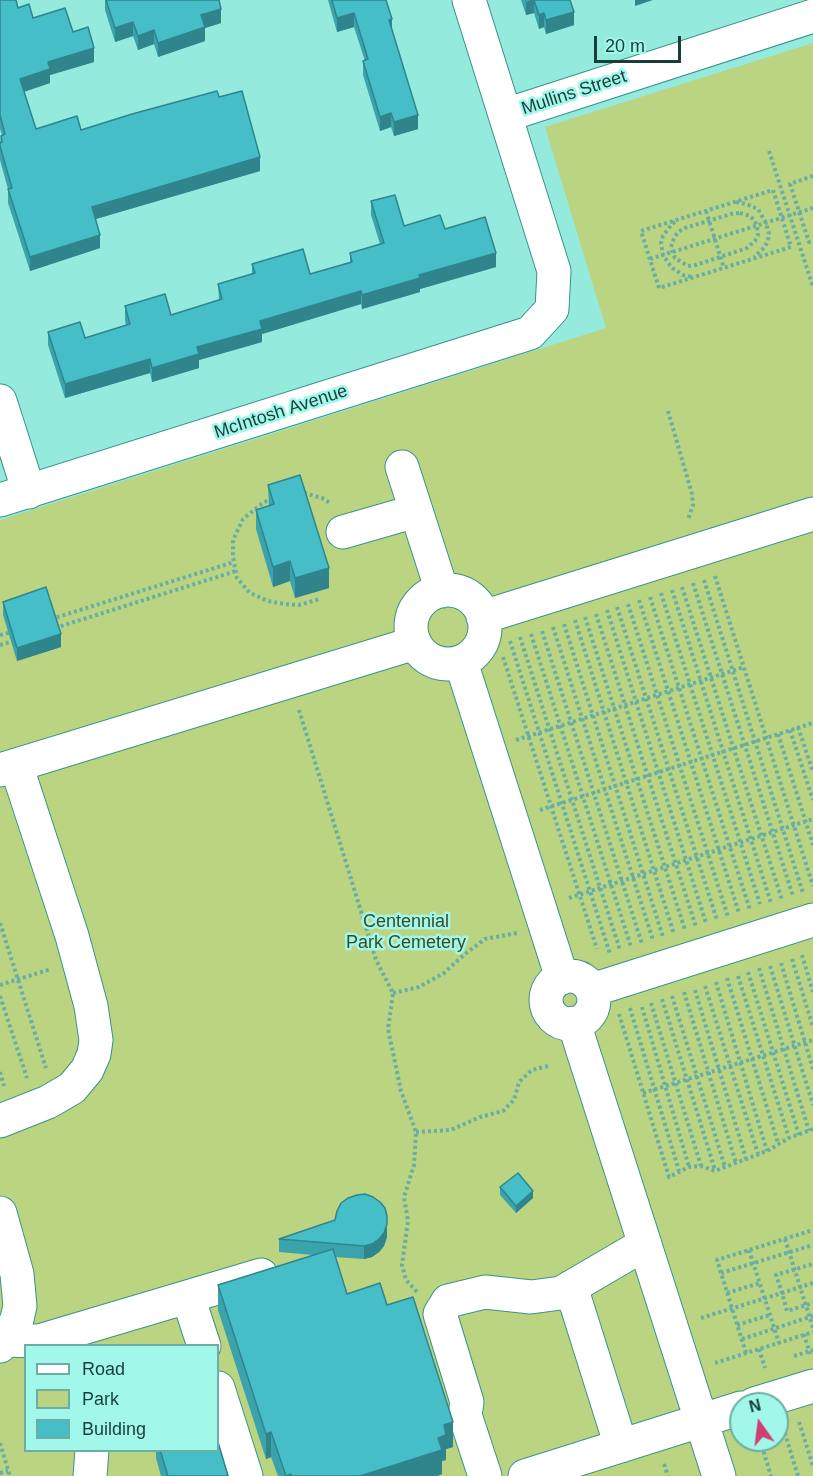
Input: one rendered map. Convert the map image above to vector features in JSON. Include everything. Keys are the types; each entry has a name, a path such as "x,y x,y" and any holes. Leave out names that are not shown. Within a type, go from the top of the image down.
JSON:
{"street":[{"path":"469,0 506,115"},
{"name":"Mullins Street","path":"506,115 813,16"},
{"name":"McIntosh Avenue","path":"15,496 530,333 552,309 554,271 506,115"},
{"path":"0,401 15,496"},
{"path":"402,467 442,591"},
{"path":"349,530 416,511"},
{"path":"601,580 478,605 464,594 442,591 432,594 421,602 412,621 412,634 415,643 426,657 435,662 447,664 461,662 479,647 485,629 601,580 813,514"},
{"path":"0,1121 46,1102 72,1088 87,1070 96,1040 92,1006 79,959 8,768 415,643"},
{"path":"461,662 562,978"},
{"path":"708,953 594,998 594,1005 590,1013 574,1023 559,1021 552,1016 548,1008 547,993 552,984 562,978 577,977 587,983 708,953"},
{"path":"574,1023 719,1476"},
{"path":"0,1213 20,1290 17,1319 3,1343"},
{"path":"485,1476 465,1415 467,1402 440,1314 448,1300 485,1292 531,1297 561,1293 645,1244"},
{"path":"3,1343 58,1341 188,1297 269,1273"},
{"path":"571,1287 621,1446"},
{"path":"188,1297 203,1344"},
{"path":"778,1392 805,1379"},
{"path":"219,1391 246,1476"},
{"path":"525,1476 729,1412"},
{"path":"90,1476 92,1452"}],"path":[{"path":"769,151 813,287"},
{"path":"813,176 790,184 809,242 813,241"},
{"path":"773,190 791,247 659,288 642,231 735,202 773,190"},
{"path":"735,202 758,209 769,234 764,248 750,260"},
{"path":"650,259 813,208"},
{"path":"706,211 724,268"},
{"path":"740,213 754,220 758,235 747,249 696,265 687,266 675,258 671,247 678,232 709,221 740,213"},
{"path":"681,219 672,224 663,236 661,243 663,255 677,272 689,277 697,277"},
{"path":"668,411 692,494 693,505 684,532 601,580 539,733 590,891 708,953 813,992"},
{"path":"298,493 307,493 322,498 341,510 349,530"},
{"path":"282,496 264,502 243,519 233,540 237,578 250,593 268,601 299,604 320,599"},
{"path":"45,621 234,562"},
{"path":"45,631 236,572"},
{"path":"601,580 744,667 813,886"},
{"path":"601,580 732,670 783,829 708,953"},
{"path":"601,580 722,674 772,832 708,953 676,1083 701,1166"},
{"path":"601,580 593,716 643,874 708,953 784,1049 811,1130 778,1143 767,1151 715,1170 701,1166 689,1167 669,1177 643,1094 708,953 761,836 711,677 601,580"},
{"path":"601,580 701,681 751,839 655,1090 679,1172"},
{"path":"601,580 690,684 740,842 666,1086 689,1167"},
{"path":"601,580 679,688 729,846 687,1080 715,1170"},
{"path":"601,580 669,691 719,849 697,1077 725,1167"},
{"path":"601,580 657,695 708,853 709,1073 736,1163"},
{"path":"601,580 646,699 697,857 719,1070 746,1159"},
{"path":"601,580 636,702 686,860 708,953 730,1066 758,1154"},
{"path":"601,580 626,705 648,776 708,953 752,1059 778,1143"},
{"path":"601,580 615,709 665,867 763,1056 789,1138"},
{"path":"601,580 604,712 654,870 773,1053 799,1135"},
{"path":"601,580 582,719 633,878 708,953 795,1046 813,1106"},
{"path":"601,580 572,723 622,881 708,953 805,1042 813,1069"},
{"path":"601,580 561,726 611,885 813,1028"},
{"path":"601,580 550,729 600,888 708,953 767,1151"},
{"path":"0,636 22,628"},
{"path":"0,645 22,638"},
{"path":"503,657 597,949"},
{"path":"489,749 744,667"},
{"path":"290,681 376,960 393,993 388,1029 401,1091 416,1132 414,1165 404,1197 408,1221 402,1264 406,1280 440,1314"},
{"path":"511,819 745,744 812,725"},
{"path":"798,728 813,772"},
{"path":"790,730 813,800"},
{"path":"778,734 813,845"},
{"path":"393,993 419,987 444,973 485,939 507,936 579,895 813,819"},
{"path":"0,923 18,980 46,1102"},
{"path":"0,985 79,959"},
{"path":"0,996 46,1102"},
{"path":"643,1094 813,1040"},
{"path":"416,1132 451,1130 480,1117 503,1112 513,1100 519,1082 532,1070 548,1066"},
{"path":"746,1353 717,1260 813,1230"},
{"path":"685,1372 813,1330 811,1317 785,1239"},
{"path":"721,1274 813,1245"},
{"path":"749,1250 779,1343"},
{"path":"813,1264 776,1275 787,1311 813,1303"},
{"path":"727,1293 760,1283"},
{"path":"671,1327 813,1283"},
{"path":"737,1325 770,1315"},
{"path":"742,1339 811,1317"},
{"path":"804,1334 805,1379 813,1466"},
{"path":"0,1443 9,1473 0,1473"},
{"path":"789,1446 798,1476"},
{"path":"764,1452 771,1476"}],"green space":[{"name":"Centennial Park Cemetery","path":"813,43 813,1476 0,1476 0,520 606,328 545,127"}],"building":[{"path":"0,0 16,0 18,8 29,4 33,18 65,8 73,32 88,27 94,48 48,62 50,69 20,79 36,129 77,116 81,130 217,91 219,97 242,91 260,157 92,207 100,235 30,257 8,189 12,188 0,146 1,136 5,134 0,115"},
{"path":"106,0 219,0 221,9 201,15 205,27 158,43 154,30 138,36 133,22 115,28"},
{"path":"332,0 386,0 392,19 389,20 418,115 394,122 391,113 380,117 363,61 368,59 354,13 337,18"},
{"path":"534,0 570,0 574,12 546,20 544,13 539,15"},
{"path":"395,195 404,226 440,215 445,229 485,217 496,253 419,275 420,278 362,295 361,291 260,321 262,329 197,347 199,354 152,368 150,359 65,384 48,332 80,322 85,338 130,324 125,306 165,294 171,315 222,299 218,284 255,273 252,264 303,249 310,274 352,262 350,253 384,243 371,201"},
{"path":"300,475 329,568 295,578 290,561 273,567 256,510 274,504 268,485"},
{"path":"46,587 61,634 17,648 3,602"},
{"path":"518,1173 533,1191 516,1206 500,1187"},
{"path":"365,1194 380,1202 387,1216 384,1233 372,1244 364,1246 279,1239 335,1220 341,1203 348,1198"},
{"path":"333,1249 347,1294 380,1283 387,1305 413,1297 453,1422 444,1425 446,1435 438,1438 442,1450 360,1476 291,1476 291,1474 286,1476 271,1432 266,1434 218,1285"},
{"path":"219,1445 228,1476 168,1476 161,1452 219,1452"}]}
